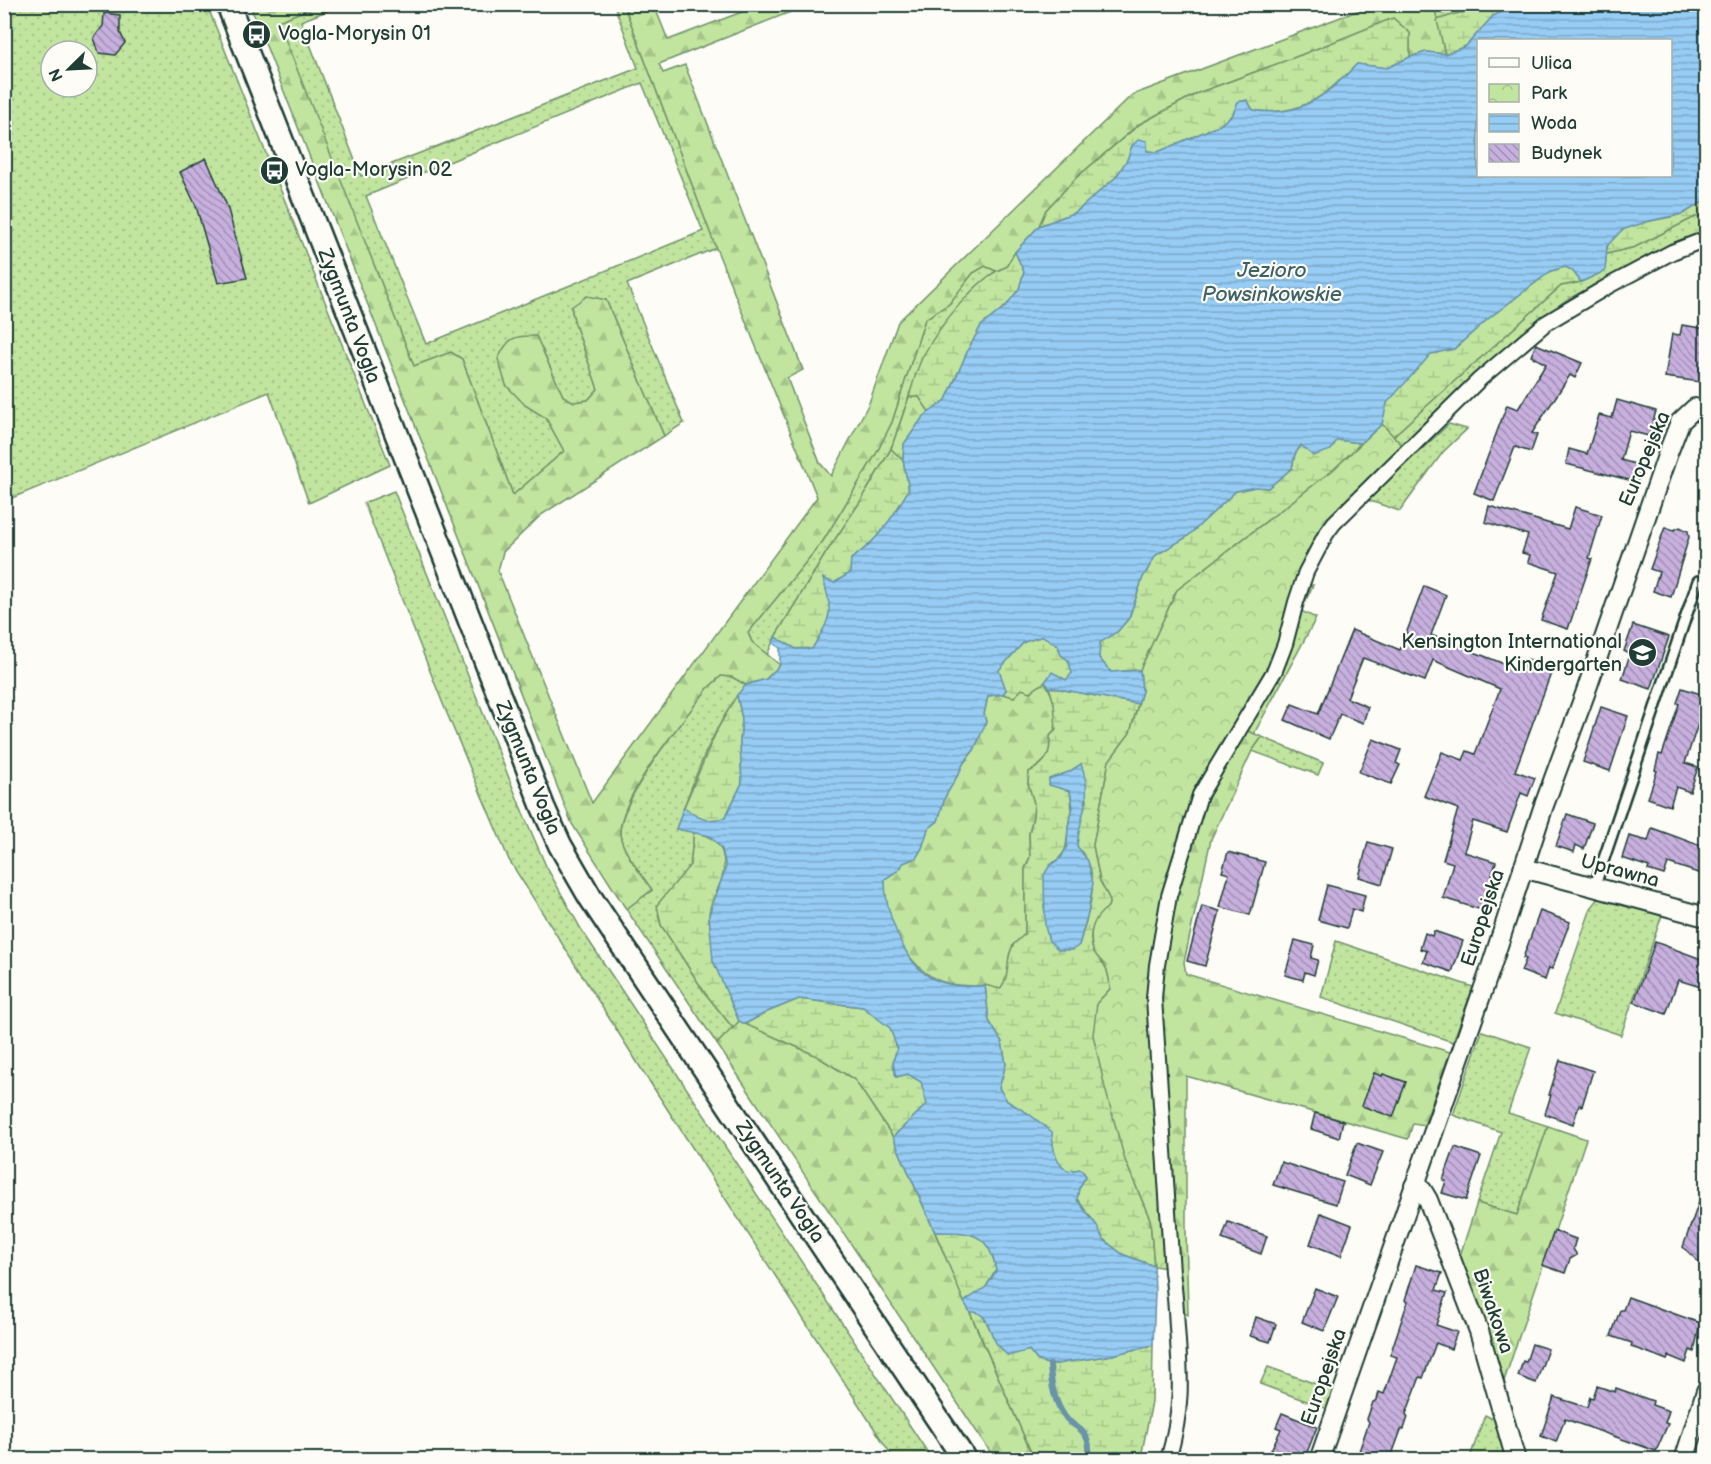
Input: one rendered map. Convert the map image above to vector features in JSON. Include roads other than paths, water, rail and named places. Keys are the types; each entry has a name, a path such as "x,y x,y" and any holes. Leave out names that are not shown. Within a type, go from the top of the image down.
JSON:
{"street":[{"name":"Zygmunta Vogla","path":"228,4 410,473 543,807 560,844 590,897 965,1460"},
{"path":"1168,1460 1178,1420 1181,1381 1154,998 1157,965 1169,896 1200,795 1275,670 1306,572 1326,534 1347,509 1480,379 1546,323 1672,252 1707,238"},
{"name":"Europejska","path":"1319,1460 1668,453 1683,418 1695,408 1707,412"},
{"name":"Uprawna","path":"1523,868 1707,917"},
{"name":"Biwakowa","path":"1414,1186 1422,1190 1428,1200 1479,1331 1516,1460"},
{"path":"1684,1460 1706,1395"}],"lane":[{"path":"1594,888 1698,581"}],"water":[{"name":"Jezioro Powsinkowskie","path":"1518,4 1706,5 1706,200 1683,214 1649,221 1622,230 1607,246 1605,271 1581,282 1572,270 1565,267 1551,271 1489,318 1454,349 1431,354 1387,403 1382,424 1361,443 1337,440 1331,450 1313,456 1301,445 1295,454 1292,468 1268,488 1255,487 1236,491 1187,537 1156,555 1143,577 1129,618 1118,631 1100,643 1099,658 1111,672 1140,670 1142,691 1138,704 1049,687 1045,682 1052,672 1066,680 1072,673 1068,660 1061,655 1058,646 1043,636 1024,642 999,670 1006,690 1003,694 988,696 984,714 986,722 974,750 963,764 945,797 938,821 928,829 916,858 903,863 900,869 885,879 888,904 897,933 911,959 920,970 936,980 950,984 985,985 989,1021 1002,1042 1006,1064 999,1088 1007,1101 1052,1132 1055,1154 1063,1167 1068,1171 1081,1169 1086,1176 1079,1188 1077,1200 1097,1226 1103,1239 1122,1254 1154,1266 1155,1293 1153,1345 1112,1355 1050,1365 1037,1360 1029,1350 1008,1356 997,1344 985,1318 976,1312 970,1312 964,1302 986,1287 996,1271 989,1248 976,1236 958,1232 935,1232 893,1137 927,1104 921,1082 908,1074 896,1077 893,1062 897,1048 890,1028 863,1007 799,999 745,1024 739,1021 713,961 709,915 726,867 722,849 710,836 676,829 684,807 703,819 725,818 742,783 740,742 742,719 737,695 746,685 766,679 780,665 780,648 773,643 775,637 796,649 812,649 829,615 829,600 823,578 834,583 850,573 851,559 877,536 897,509 909,489 903,460 904,444 923,417 946,400 981,326 1006,306 1019,289 1024,272 1015,252 1039,226 1076,212 1116,177 1127,160 1132,146 1139,139 1147,141 1147,151 1158,152 1220,125 1233,114 1238,102 1247,100 1253,110 1269,112 1298,108 1323,95 1357,64 1387,68 1426,52 1445,54 1466,46 1493,16"},
{"path":"1081,764 1085,776 1086,796 1077,846 1088,861 1093,883 1079,945 1073,950 1059,950 1049,941 1045,926 1044,875 1050,865 1061,858 1067,846 1068,827 1073,807 1070,791 1049,785 1049,779 1069,772"}],"waterway":[{"path":"1050,1365 1056,1399 1066,1418 1086,1437 1089,1445 1089,1460"}],"place":[{"name":"Vogla-Morysin 01","path":"257,34"},
{"name":"Vogla-Morysin 02","path":"274,170"},
{"name":"Kensington International Kindergarten","path":"1643,653"}]}
